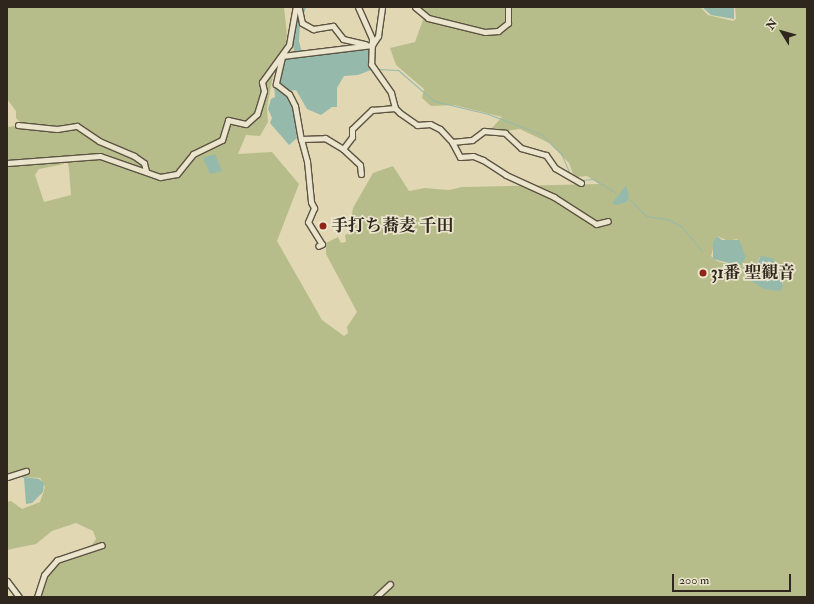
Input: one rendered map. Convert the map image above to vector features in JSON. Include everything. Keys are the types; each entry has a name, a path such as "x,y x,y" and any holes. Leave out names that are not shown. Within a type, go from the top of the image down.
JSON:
{"street":[{"path":"296,7 299,9 302,23 313,29 333,26 346,41 372,45"},
{"path":"7,163 100,156 160,177 173,176 194,154 222,140 228,120 246,124 251,121 260,107 264,91 262,82 289,45 296,7"},
{"path":"358,7 369,28 372,45 370,61 373,70 391,93 394,108"},
{"path":"282,56 372,45 378,36 382,7"},
{"path":"415,7 428,18 485,32 498,31 508,23 508,7"},
{"path":"282,56 276,84 289,94 295,106 307,161 311,202 314,208 308,222 322,244 318,246"},
{"path":"343,149 352,137 352,129 372,110 394,108 417,125 437,126 452,142 460,157 473,156 483,160 506,175 554,197 596,224 608,221"},
{"path":"18,125 57,129 76,126 99,141 134,156 144,163 146,171"},
{"path":"452,142 472,140 484,131 505,133 521,148 546,155 555,168 581,183"},
{"path":"301,139 325,138 343,149 360,165 361,174"},
{"path":"7,477 26,472"},
{"path":"37,597 44,575 58,560 102,546"},
{"path":"7,581 19,597"},
{"path":"376,597 390,584"}],"green space":[{"path":"7,7 284,7 287,35 285,48 276,59 267,108 268,122 260,136 246,135 238,154 272,152 299,184 277,241 322,320 344,336 348,333 347,327 357,312 326,254 326,243 338,237 341,243 346,242 345,235 354,232 351,220 353,208 373,173 393,166 409,191 425,188 449,190 462,187 599,184 587,176 577,177 573,174 569,163 549,143 520,129 507,131 492,128 502,117 454,105 431,106 422,98 424,89 396,65 390,48 415,42 424,17 419,7 700,7 708,15 733,21 736,19 735,7 807,7 807,597 41,597 48,576 60,561 90,548 96,539 93,531 76,523 52,531 36,544 7,550 7,502 11,501 22,509 40,502 45,487 40,478 7,476 7,127 16,126 20,122 16,118 16,111 7,99","holes":["64,160 67,160 69,169 71,195 44,202 35,175 39,169 64,164","717,236 728,241 737,239 745,255 737,267 717,261 711,256","760,257 777,263 783,284 748,279"]}],"shaded area":[{"path":"702,7 734,7 734,19 711,15"},
{"path":"369,49 368,63 371,70 358,75 344,76 337,88 337,107 332,107 321,115 307,109 296,90 290,91 277,82 285,59"},
{"path":"274,83 288,95 293,107 297,138 289,145 270,123 272,118 268,109 271,99 275,97"},
{"path":"215,154 222,171 210,174 203,158"},
{"path":"626,186 629,195 627,202 616,205 612,203"},
{"path":"717,236 722,240 739,240 746,257 740,266 713,259 713,243"},
{"path":"761,256 772,258 777,263 783,286 780,291 764,289 748,279"},
{"path":"18,476 39,479 44,483 43,492 32,503 26,504 24,478"}],"waterway":[{"path":"300,60 295,41 296,24 302,7"},
{"path":"377,69 398,70 434,101 488,114 541,134 561,153 570,174"},
{"path":"581,180 593,179 615,192"},
{"path":"628,198 646,216 667,219 681,226 702,251"}],"place":[{"name":"手打ち蕎麦 千田","path":"323,226"},
{"name":"31番 聖観音","path":"703,273"}]}
